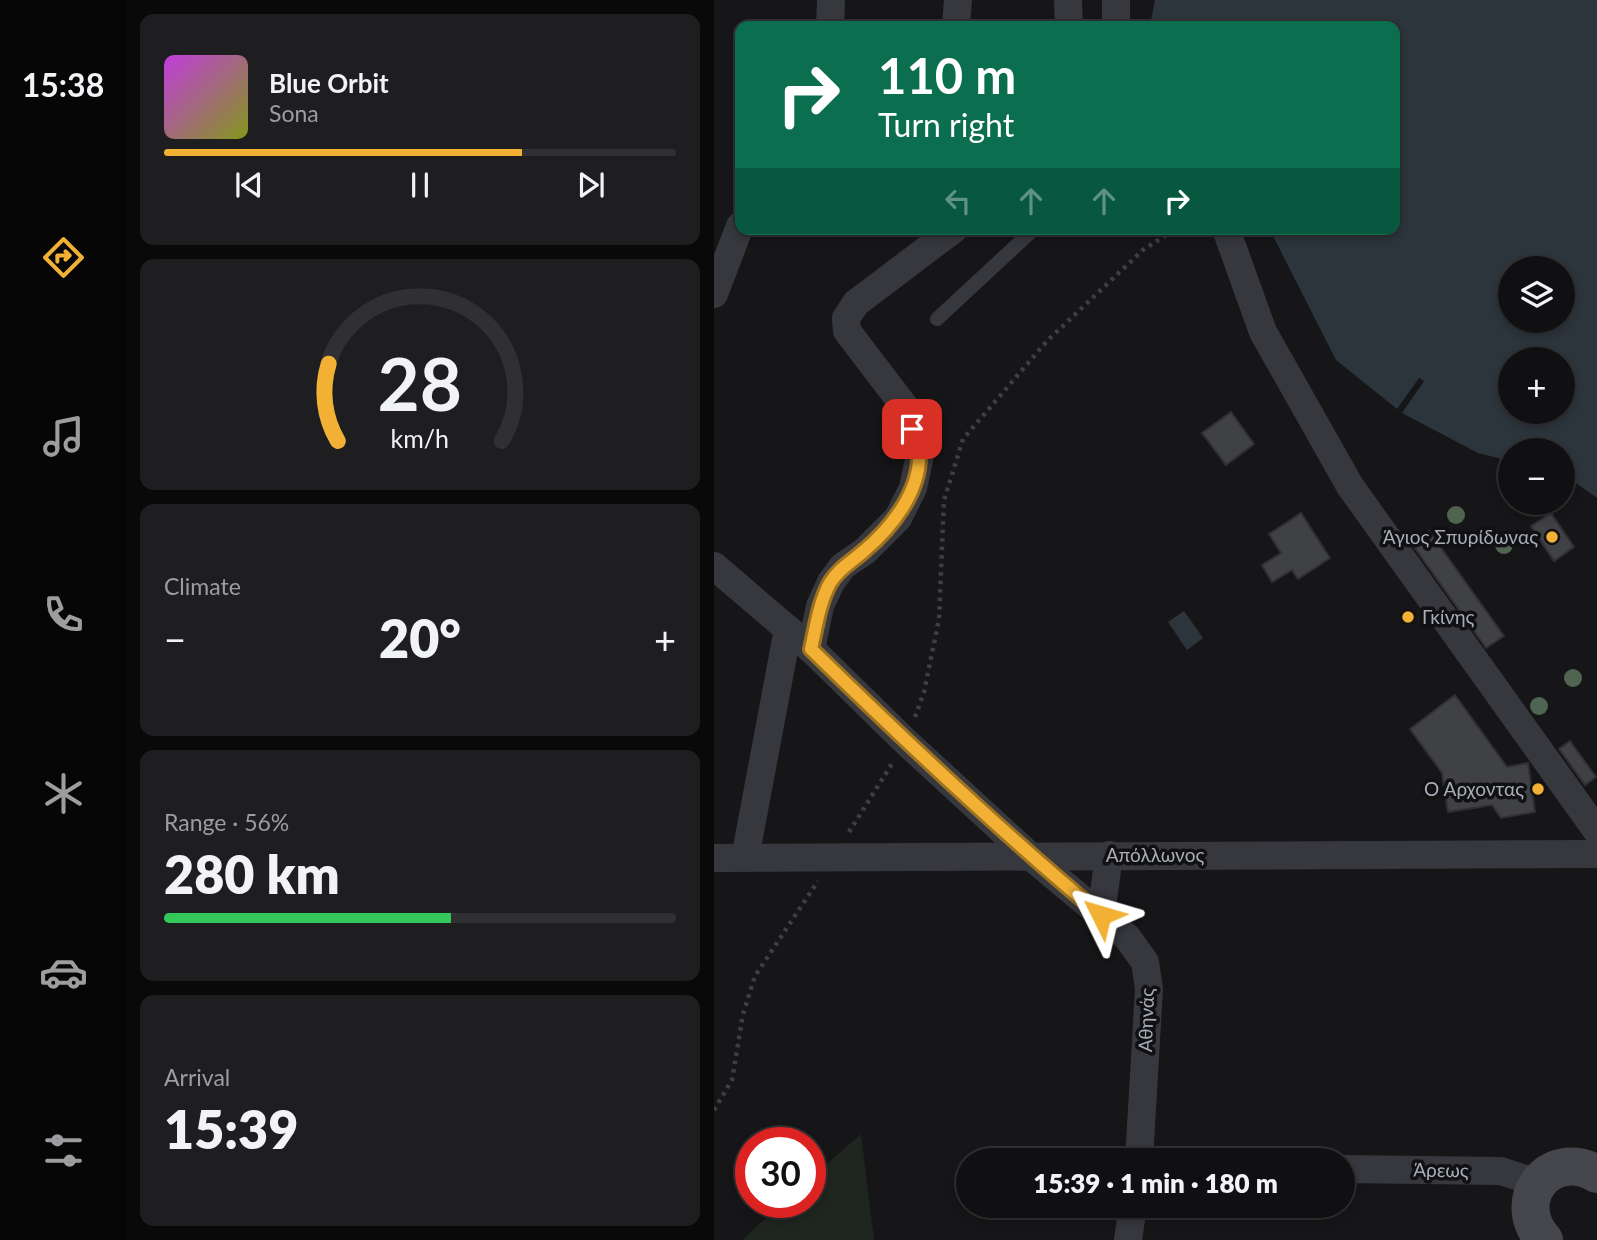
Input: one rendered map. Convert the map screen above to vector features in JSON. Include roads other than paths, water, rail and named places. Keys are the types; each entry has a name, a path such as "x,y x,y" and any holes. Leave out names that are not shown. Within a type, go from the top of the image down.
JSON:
{"main road":[{"path":"1544,1240 1533,1226 1530,1211 1531,1196 1538,1183 1557,1168 1572,1165 1586,1167 1597,1174"}],"street":[{"path":"830,21 831,0"},
{"path":"956,21 958,0"},
{"path":"1068,0 1069,21"},
{"path":"1116,0 1116,21"},
{"path":"714,294 737,235"},
{"path":"811,649 820,606 831,582 843,566 864,551 898,518 913,488 919,455 905,407 848,331 846,318 856,303 946,235"},
{"path":"1228,235 1263,332 1350,486 1594,820"},
{"name":"Αθηνάς","path":"714,566 811,649 906,742 1030,855 1127,937 1145,962 1149,989 1140,1148"},
{"path":"745,858 788,629"},
{"name":"Απόλλωνος","path":"714,858 1597,854"},
{"path":"1101,915 1109,855"},
{"name":"Άρεως","path":"1355,1169 1501,1171 1538,1183"},
{"path":"1128,1240 1131,1218"}],"lane":[{"path":"937,319 1028,235"}],"place":[{"name":"Άγιος Σπυρίδωνας","path":"1552,537"},
{"name":"Γκίνης","path":"1408,617"},
{"name":"Ο Άρχοντας","path":"1538,789"}]}
